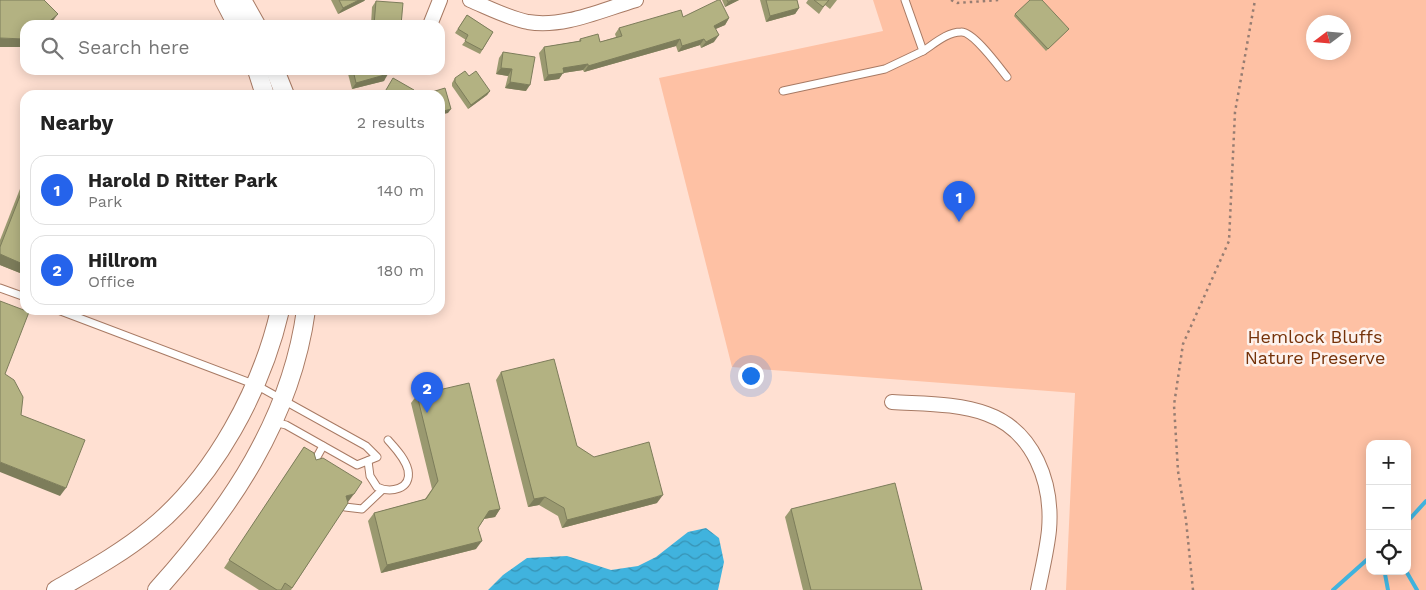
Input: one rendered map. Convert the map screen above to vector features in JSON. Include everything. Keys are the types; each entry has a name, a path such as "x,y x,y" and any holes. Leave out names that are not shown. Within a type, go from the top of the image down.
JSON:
{"street":[{"path":"224,0 234,20"},
{"path":"242,0 253,20"},
{"path":"432,20 440,0"},
{"path":"470,0 513,18 542,23 569,20 616,3 636,0"},
{"path":"259,75 263,90"},
{"path":"277,75 283,90"},
{"path":"56,590 113,557 153,528 180,501 210,466 256,385 273,341 279,315"},
{"path":"157,590 220,516 250,471 283,400 301,342 305,315"},
{"path":"892,402 954,407 985,413 1000,420 1023,437 1041,468 1049,512 1047,550 1038,590"}],"lane":[{"path":"905,0 923,51"},
{"path":"783,91 885,70 923,51 949,35 962,32 971,35 1008,77"},
{"path":"0,288 20,295"},
{"path":"71,315 256,385 366,446 377,458 357,465 286,425 274,422"},
{"path":"368,461 370,476 377,487 382,490 392,491 401,488 406,482 408,471 400,453 388,440"},
{"path":"313,464 323,446"},
{"path":"345,507 362,508 382,490"}],"path":[{"path":"951,0 957,3 999,0"},
{"path":"1193,590 1186,520 1178,471 1174,405 1183,344 1229,241 1235,112 1255,0"}],"green space":[{"name":"Hemlock Bluffs Nature Preserve","path":"873,0 1426,0 1426,590 1066,590 1075,393 732,367 659,78 883,31"}],"water":[{"path":"706,528 719,538 724,562 718,590 488,590 503,575 527,558 567,556 611,570 638,566 656,557 688,532"}],"building":[{"path":"0,0 44,0 58,14 51,20 20,20 20,39 0,38"},
{"path":"339,0 359,0 343,8"},
{"path":"720,0 729,18 714,26 719,35 706,42 704,39 682,46 680,39 588,66 588,64 563,68 564,73 548,75 544,47 581,41 580,39 598,34 600,42 622,36 619,28 681,10 683,17"},
{"path":"766,0 797,0 799,8 770,16"},
{"path":"814,0 829,0 823,7"},
{"path":"1030,0 1042,0 1069,29 1048,49 1015,14"},
{"path":"376,1 403,3 401,20 374,20"},
{"path":"467,15 493,32 482,50 465,41 468,35 458,29"},
{"path":"503,52 535,57 530,85 510,82 512,69 501,68"},
{"path":"465,71 469,76 476,71 490,91 471,105 455,82 455,78"},
{"path":"354,75 384,75 356,83"},
{"path":"393,78 414,90 386,90"},
{"path":"445,88 451,109 445,111 445,90 438,90"},
{"path":"20,196 20,263 0,254 0,247"},
{"path":"0,301 20,309 20,315 28,315 5,374 14,380 23,397 21,415 85,440 66,488 0,462"},
{"path":"554,359 577,446 594,457 649,442 663,495 567,520 564,508 545,497 534,499 501,372"},
{"path":"469,383 500,509 489,511 478,528 482,541 387,565 374,513 426,499 438,481 417,395"},
{"path":"304,447 314,453 316,460 323,458 362,482 354,494 346,496 348,503 292,588 285,583 281,590 277,590 229,560"},
{"path":"895,483 922,590 811,590 791,509"}],"waterway":[{"path":"1411,518 1426,501"},
{"path":"1333,590 1366,561"},
{"path":"1385,575 1388,590"},
{"path":"1408,575 1417,590"}],"place":[{"name":"Harold D Ritter Park","path":"959,222"},
{"name":"Hillrom","path":"427,413"}]}
